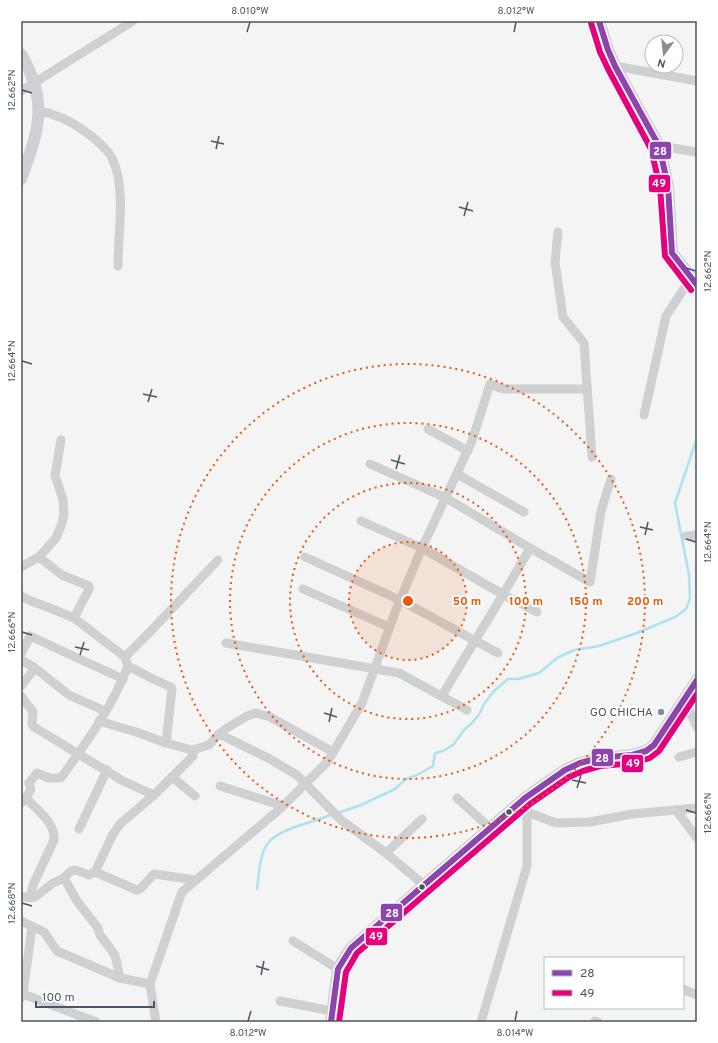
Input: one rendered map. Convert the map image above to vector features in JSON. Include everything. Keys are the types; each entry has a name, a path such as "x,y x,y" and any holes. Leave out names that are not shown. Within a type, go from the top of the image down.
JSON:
{"street":[{"path":"21,91 133,21"},
{"path":"599,21 608,50 615,66 659,146 668,186 672,253 694,282 666,316 644,415"},
{"path":"21,54 35,83 39,111 33,146 21,178"},
{"path":"615,66 697,82"},
{"path":"39,111 51,113 69,121 95,137 113,159 120,187 118,266"},
{"path":"659,146 697,152"},
{"path":"558,232 555,262 563,317 584,343 592,457"},
{"path":"156,1022 150,984 182,892 283,806 328,761 362,703 400,600 422,548 468,451 490,384 503,389 587,389"},
{"path":"428,429 468,451"},
{"path":"21,567 39,557 56,538 64,514 63,500 55,476 61,440"},
{"path":"370,464 446,498 590,582 601,511 611,479"},
{"path":"457,474 524,512"},
{"path":"361,521 422,548 537,612"},
{"path":"686,536 697,535"},
{"path":"442,696 530,548"},
{"path":"39,557 62,575 89,586 89,589 74,618"},
{"path":"305,557 400,600 498,653"},
{"path":"25,898 33,885 54,840 53,828 47,820 24,801 31,789 29,783 37,773 49,778 61,778 99,721 123,679 126,661 148,634 218,560"},
{"path":"303,588 389,628"},
{"path":"21,596 74,618 126,661 153,680 171,686 172,689 166,743"},
{"path":"21,654 30,636 123,679"},
{"path":"226,642 399,673 467,710"},
{"path":"21,660 35,668 69,695 105,711"},
{"path":"21,686 35,668"},
{"path":"280,1001 332,1016 338,969 342,960 351,948 525,798 565,770 580,763 599,758 632,755 646,752 654,745 684,699 696,684"},
{"path":"21,696 33,712 32,724 34,727 123,781 154,794"},
{"path":"684,699 697,727"},
{"path":"99,721 192,750 210,745 219,734 247,716 256,713 270,717 333,752"},
{"path":"219,734 268,758 297,775 341,820 386,853 424,885"},
{"path":"25,898 35,897 53,883 64,878 71,870 89,875 95,872 113,834 120,824 154,794 193,756 192,750"},
{"path":"679,757 697,752"},
{"path":"79,829 107,770"},
{"path":"172,777 195,796"},
{"path":"220,786 283,806"},
{"path":"458,798 490,828"},
{"path":"481,1022 527,866 527,812 525,798"},
{"path":"527,812 556,823 590,822 632,814 697,808"},
{"path":"676,810 697,838"},
{"path":"386,853 422,819"},
{"path":"95,872 138,890 154,874 196,880"},
{"path":"64,878 76,901 98,928 100,935 115,955 120,978"},
{"path":"21,921 44,932 57,951 120,978 150,984"},
{"path":"32,927 22,996 96,1022"},
{"path":"293,941 338,969"},
{"path":"684,988 697,995"}],"waterway":[{"path":"338,813 361,805 395,789 406,779 433,766 435,753 443,751 453,745 464,730 480,713 484,704 493,692 508,679 518,679 539,673 557,658 574,650 599,646 637,633 675,617 686,609 690,598 689,575 675,503 697,438"},
{"path":"257,889 261,859 268,843 289,829 333,814"}],"transit line":[{"name":"28","path":"599,21 608,50 615,66 659,146 668,186 672,253 697,285"},
{"name":"49","path":"591,23 600,52 608,69 651,149 660,187 665,256 691,290"},
{"name":"28","path":"331,1022 338,969 351,948 525,798 565,770 580,763 599,758 632,755 646,751 654,745 697,680"},
{"name":"49","path":"339,1022 346,972 357,953 530,804 569,777 600,766 634,763 650,758 659,751 697,694"}],"place":[{"name":"GO CHICHA","path":"661,712"}]}
